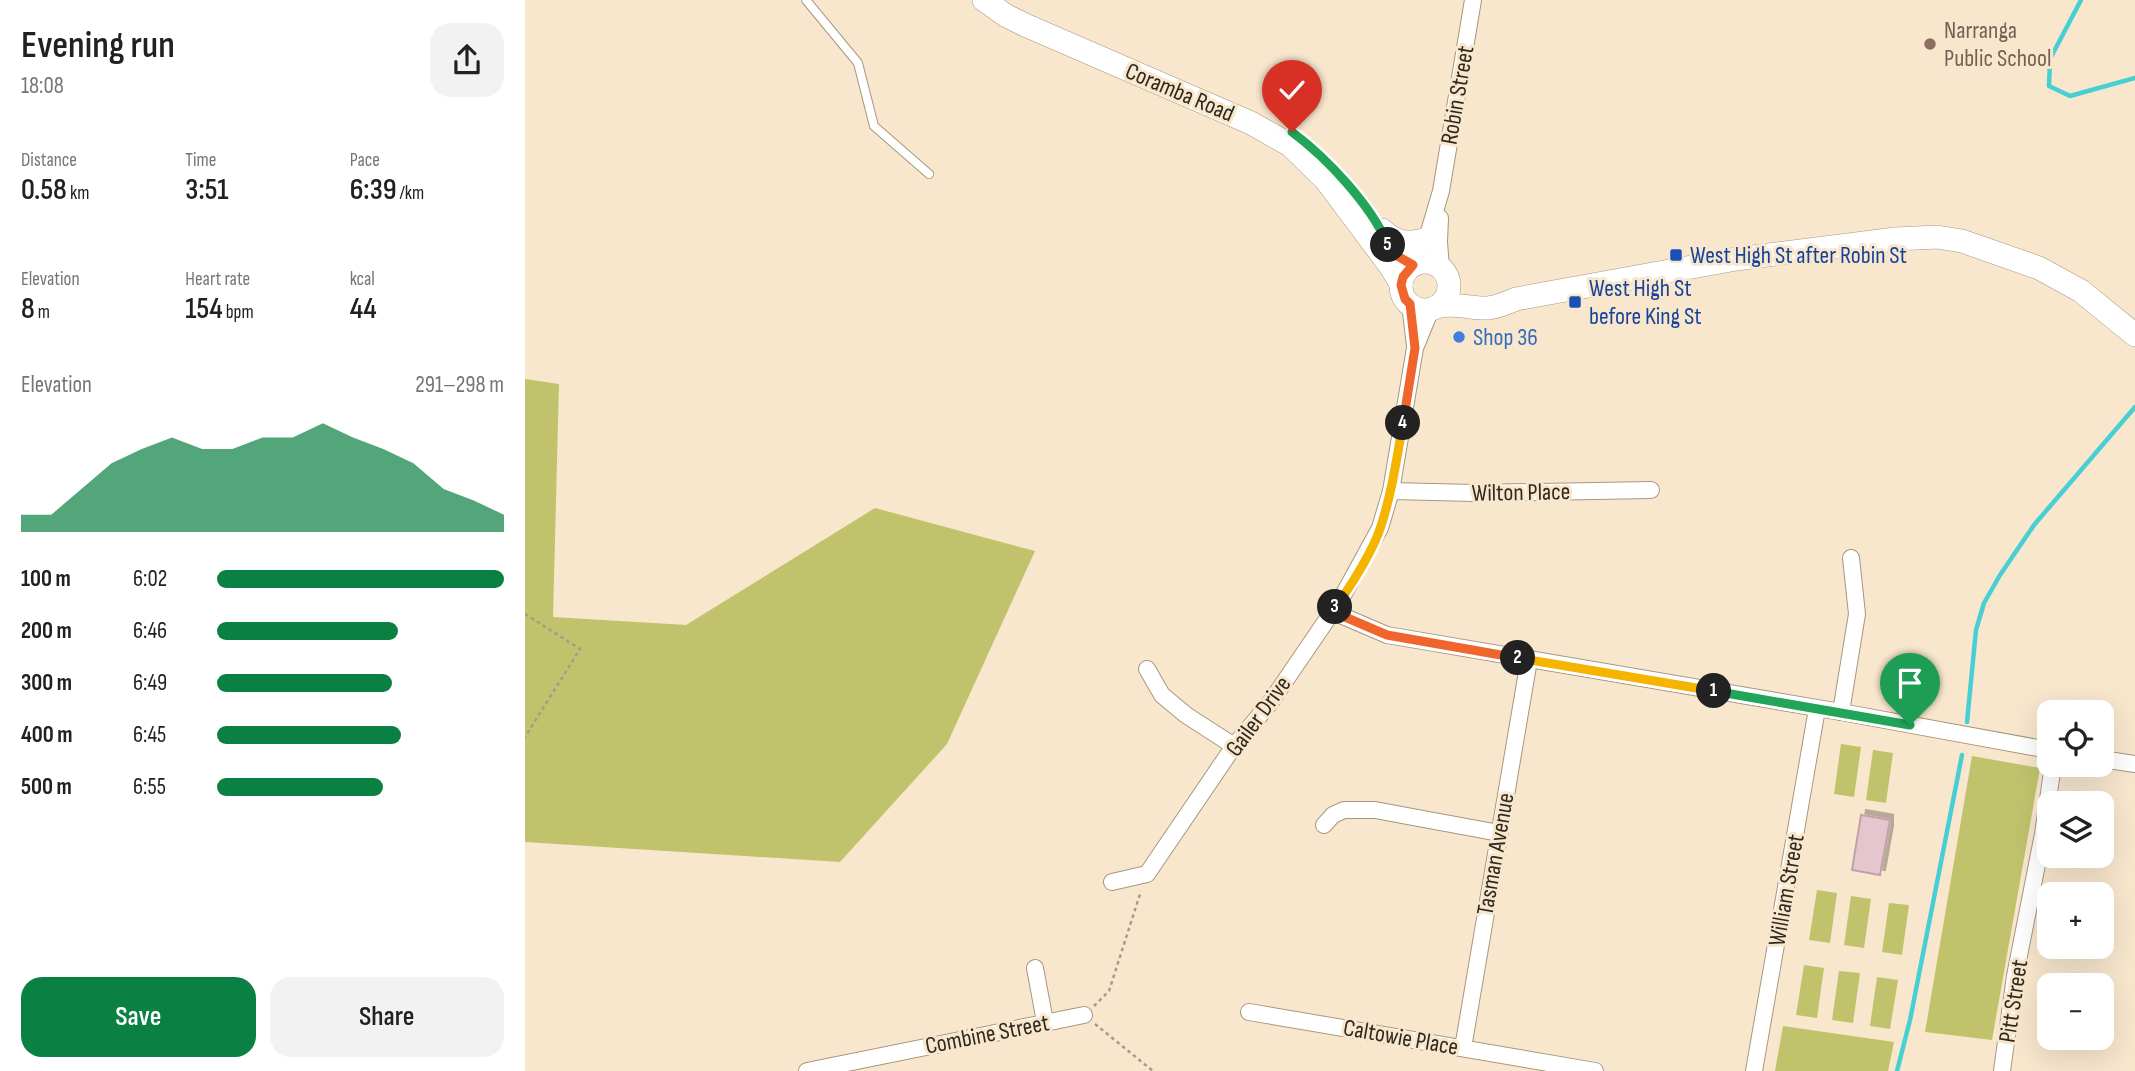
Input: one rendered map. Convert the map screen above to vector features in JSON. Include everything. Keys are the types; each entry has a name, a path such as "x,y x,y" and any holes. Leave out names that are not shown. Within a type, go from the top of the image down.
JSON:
{"main road":[{"name":"Coramba Road","path":"984,0 1025,25 1251,122 1282,140 1326,180 1391,267 1425,286"},
{"name":"Coramba Road","path":"1003,0 1278,123 1320,155 1382,230 1394,254 1425,286"},
{"path":"1382,230 1398,242 1415,243 1427,239"},
{"path":"1425,286 1516,299 1736,259 1896,239 1937,237 1962,241 2039,268 2081,291 2135,335"}],"street":[{"name":"Robin Street","path":"1425,286 1427,239 1441,191 1473,0"},
{"name":"Robin Street","path":"1425,286 1439,242 1441,191"},
{"name":"Gailer Drive","path":"1146,874 1234,746 1270,702 1341,599 1380,528 1391,491 1425,286"},
{"name":"Wilton Place","path":"1391,491 1474,493 1651,490"},
{"path":"1841,712 1857,614 1851,558"},
{"path":"1331,611 1387,635 2037,748"},
{"name":"Tasman Avenue","path":"1463,1048 1529,660"},
{"path":"1147,669 1162,695 1186,715 1234,746"},
{"name":"William Street","path":"1754,1071 1817,709"},
{"path":"2114,761 2135,764"},
{"name":"Pitt Street","path":"2002,1071 2015,976 2051,777"},
{"path":"1324,825 1333,815 1345,810 1374,810 1499,833"},
{"path":"1112,882 1146,874"},
{"path":"1035,968 1045,1022"},
{"name":"Caltowie Place","path":"1249,1012 1595,1071"},
{"name":"Combine Street","path":"807,1071 1084,1015"}],"lane":[{"path":"806,0 858,62 874,126 929,174"}],"path":[{"path":"525,614 580,649 525,737"},
{"path":"1146,874 1109,991 1084,1015 1153,1071"}],"green space":[{"path":"525,379 559,384 553,617 686,625 875,508 1035,551 947,744 840,862 525,842"},
{"path":"1841,744 1861,747 1854,797 1834,794"},
{"path":"1873,750 1893,753 1886,803 1866,800"},
{"path":"1972,756 2037,767 2038,777 1992,1040 1925,1032"},
{"path":"1817,890 1837,893 1830,943 1809,940"},
{"path":"1851,896 1871,899 1864,948 1844,945"},
{"path":"1889,903 1909,905 1902,955 1882,952"},
{"path":"1804,965 1824,968 1817,1018 1796,1015"},
{"path":"1839,971 1860,973 1853,1023 1832,1020"},
{"path":"1877,977 1898,980 1890,1029 1870,1026"},
{"path":"1783,1026 1894,1042 1888,1071 1775,1071"}],"building":[{"path":"1861,815 1890,820 1880,875 1852,870"}],"waterway":[{"path":"2081,0 2050,59 2049,86 2070,96 2135,78"},
{"path":"1967,722 1976,630 1984,603 2034,525 2135,407"},
{"path":"1897,1071 1910,1020 1962,755"}],"place":[{"name":"Narranga Public School","path":"1930,44"},
{"name":"West High St after Robin St","path":"1676,255"},
{"name":"West High St before King St","path":"1575,302"},
{"name":"Shop 36","path":"1459,337"}],"route":[{"path":"1292,132 1320,155 1347,185 1382,230 1394,254 1413,265 1407,270 1401,285 1405,299 1410,304 1415,348 1391,491 1380,528 1341,599 1331,611 1387,635 1910,725"}]}
